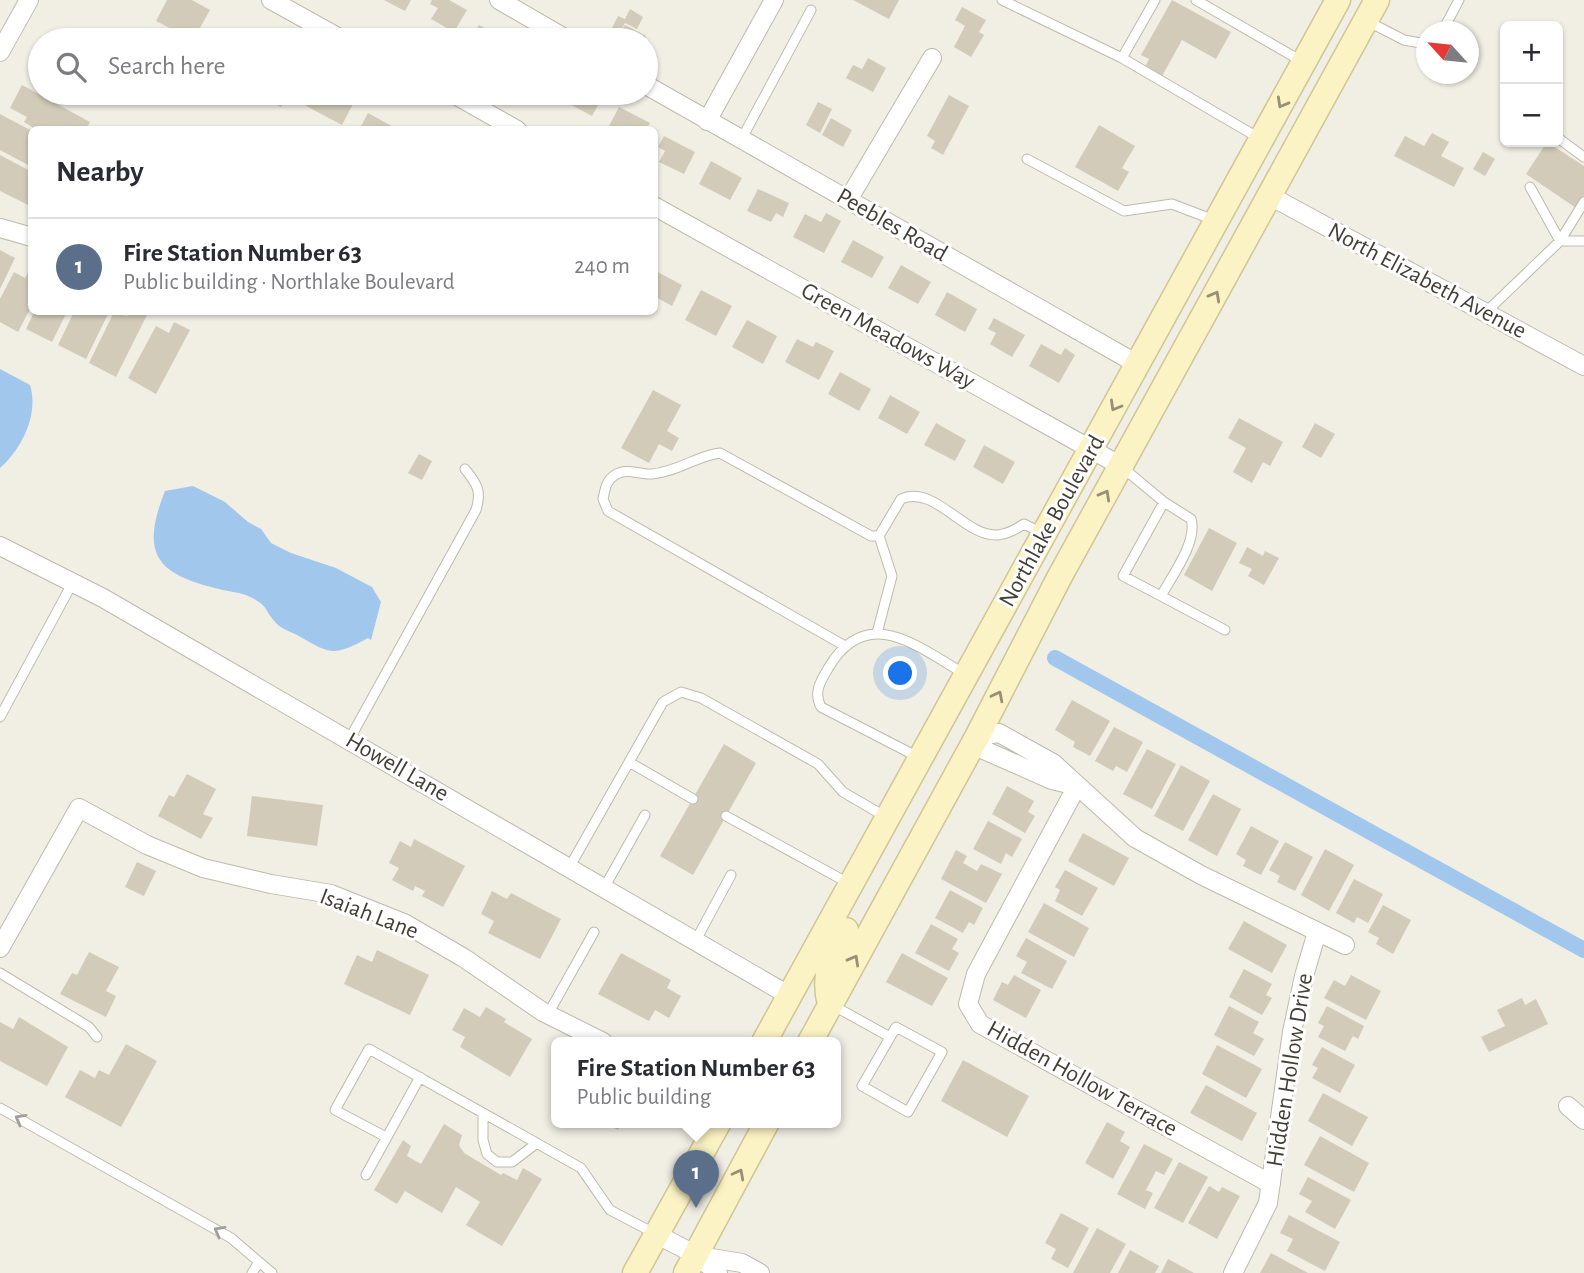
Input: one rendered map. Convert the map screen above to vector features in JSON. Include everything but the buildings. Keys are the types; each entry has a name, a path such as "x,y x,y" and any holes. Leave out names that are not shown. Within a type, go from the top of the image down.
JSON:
{"main road":[{"name":"Northlake Boulevard","path":"767,1037 1338,0"},
{"name":"Northlake Boulevard","path":"813,1037 977,737 1059,578 1371,10"},
{"path":"962,686 963,716 977,737"},
{"path":"830,1004 826,990 830,959 867,890 886,846 888,820"},
{"path":"635,1273 716,1128"},
{"path":"691,1264 764,1128"}],"street":[{"path":"0,52 29,0"},
{"path":"271,0 321,28"},
{"path":"499,0 547,28"},
{"path":"707,121 774,0"},
{"path":"848,200 932,58"},
{"name":"Peebles Road","path":"658,92 1139,365"},
{"path":"473,105 510,126"},
{"name":"North Elizabeth Avenue","path":"1270,197 1584,366"},
{"name":"Green Meadows Way","path":"658,208 1121,466"},
{"path":"0,228 28,236"},
{"name":"Howell Lane","path":"0,546 73,582 790,996"},
{"path":"977,737 999,733 1054,763 1135,838 1201,875 1345,945"},
{"name":"Hidden Hollow Terrace","path":"1077,786 976,974 968,1004 980,1024 1271,1184"},
{"name":"Isaiah Lane","path":"0,948 79,807 147,845 203,868 271,884 331,894 404,923 464,958 548,1014 593,1037"},
{"name":"Hidden Hollow Drive","path":"1233,1273 1268,1203 1292,1032 1317,932"},
{"path":"1568,1107 1584,1120"},
{"path":"656,1234 691,1264 718,1273"},
{"path":"691,1264 742,1264 760,1273"}],"lane":[{"path":"1002,0 1122,58 1262,140"},
{"path":"1122,58 1155,0"},
{"path":"1196,0 1304,63"},
{"path":"1448,21 1459,0"},
{"path":"741,140 811,10"},
{"path":"1371,10 1404,40 1416,42"},
{"path":"1563,142 1584,157"},
{"path":"1027,159 1124,211 1172,204 1217,221"},
{"path":"1530,187 1560,241"},
{"path":"1485,313 1560,241 1584,202"},
{"path":"1560,241 1584,241"},
{"path":"845,646 608,511 603,499 605,488 617,473 664,472 698,461 710,454 720,453 865,533 879,536"},
{"path":"1121,466 1164,502 1191,519 1194,526 1190,542 1161,596"},
{"path":"349,740 476,510 480,496 474,480 465,469"},
{"path":"877,633 892,576 879,536 901,499 911,496 926,498 983,532 1001,535 1024,524 1044,534"},
{"path":"1164,502 1123,576 1225,630"},
{"path":"0,717 73,582"},
{"path":"922,759 821,707 816,692 830,664 845,646 860,636 877,633 891,635 915,646 962,686"},
{"path":"569,867 663,702 681,692 701,698 818,764 843,792 888,820"},
{"path":"629,762 693,799"},
{"path":"604,888 645,815"},
{"path":"726,816 852,885"},
{"path":"696,940 732,875"},
{"path":"548,1014 594,932"},
{"path":"0,973 89,1027 97,1037"},
{"path":"830,1004 890,1037"},
{"path":"896,1027 942,1052 908,1112 862,1086 890,1037 896,1027"},
{"path":"386,1137 335,1110 369,1049 581,1168 610,1210 656,1234"},
{"path":"366,1175 420,1077"},
{"path":"0,1108 231,1238 272,1273"},
{"path":"483,1113 485,1147 487,1154 497,1162 512,1162 537,1143"},
{"path":"252,1273 259,1262"}],"water":[{"path":"0,369 30,385 32,408 22,441 0,468"},
{"path":"193,486 225,502 248,522 261,529 271,543 291,553 336,568 372,587 381,602 371,640 368,638 340,650 326,650 281,627 256,600 243,594 198,583 168,568 159,558 154,546 158,513 165,491"}],"waterway":[{"path":"1055,658 1584,950"}],"place":[{"name":"Fire Station Number 63","path":"696,1208"}]}
